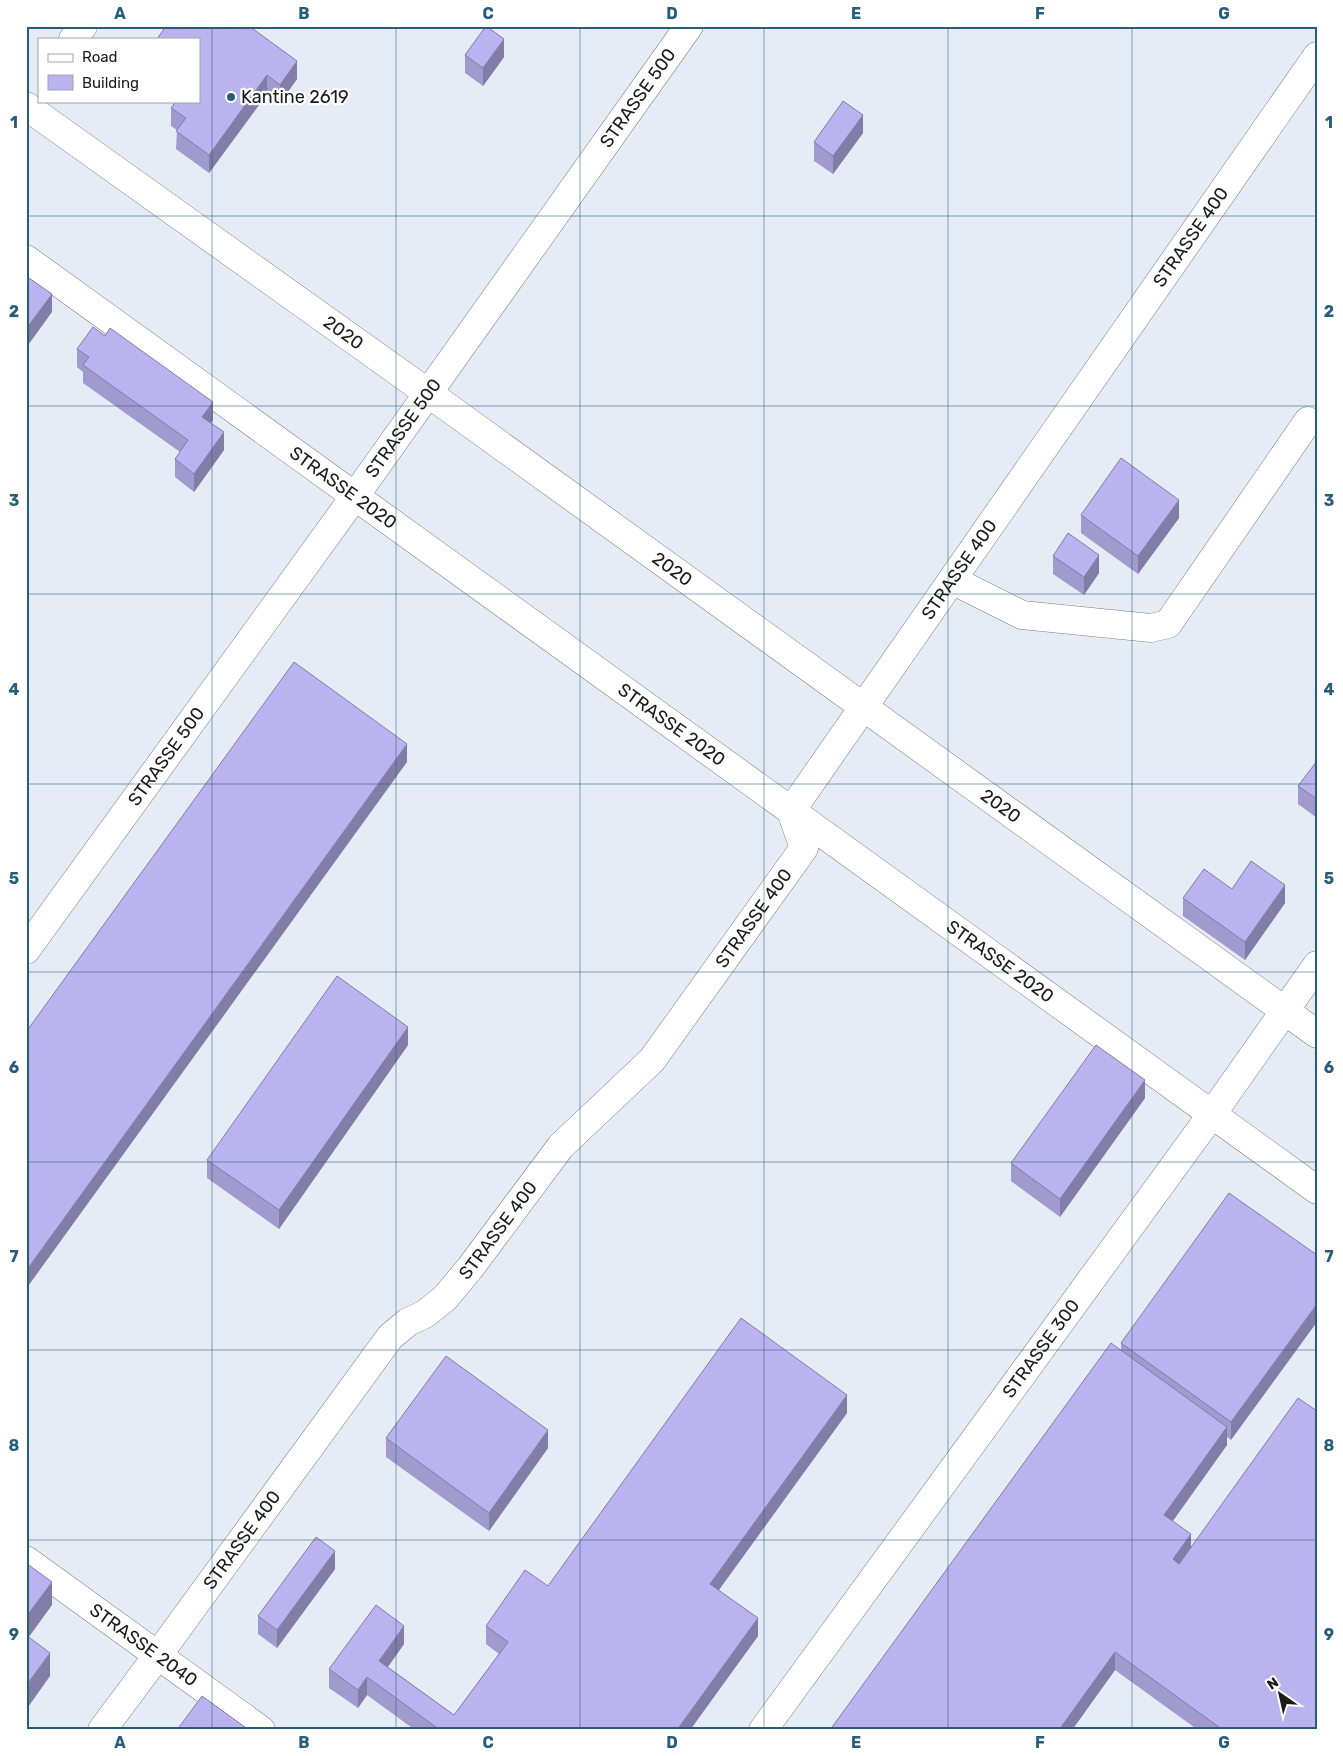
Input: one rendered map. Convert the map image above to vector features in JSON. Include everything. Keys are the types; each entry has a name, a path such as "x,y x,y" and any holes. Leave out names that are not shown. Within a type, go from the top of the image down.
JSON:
{"lane":[{"path":"74,38 82,26"},
{"name":"STRASSE 500","path":"26,950 355,496 689,26"},
{"name":"STRASSE 400","path":"102,1730 390,1337 408,1322 425,1314 445,1298 470,1268 561,1146 652,1060 804,848 791,811 1317,56"},
{"path":"26,104 38,87"},
{"name":"2020","path":"26,104 1317,1034"},
{"name":"STRASSE 2020","path":"26,259 1317,1190"},
{"path":"952,580 1022,615 1151,628 1168,624 1308,421"},
{"name":"STRASSE 300","path":"763,1730 1212,1114 1317,965"},
{"name":"STRASSE 2040","path":"26,1560 261,1730"}],"shaded area":[{"path":"26,26 1317,26 1317,1730 26,1730"}],"building":[{"name":"Kantine 2619","path":"166,26 249,26 297,61 280,85 267,75 209,155 176,131 186,118 171,108 175,102 200,102 200,38 158,38"},
{"path":"486,26 504,39 483,68 465,55"},
{"path":"843,101 863,115 833,156 814,142"},
{"path":"26,276 52,294 26,329"},
{"path":"93,327 105,336 110,328 213,402 202,417 224,432 194,474 175,459 188,440 83,365 89,357 77,349"},
{"path":"1121,458 1179,500 1138,556 1081,515"},
{"path":"1068,533 1099,555 1084,577 1053,556"},
{"path":"294,662 407,744 26,1271 26,1032"},
{"path":"1317,761 1317,799 1298,786"},
{"path":"1251,861 1285,885 1245,942 1183,898 1204,869 1232,889"},
{"path":"337,976 408,1027 279,1210 207,1160"},
{"path":"1096,1045 1145,1080 1060,1199 1011,1163"},
{"path":"1229,1193 1317,1255 1317,1304 1231,1422 1121,1343"},
{"path":"741,1318 847,1395 710,1584 758,1618 677,1730 440,1730 367,1677 358,1690 329,1669 376,1605 404,1626 379,1661 454,1715 508,1642 486,1626 525,1570 548,1586"},
{"path":"1111,1343 1227,1427 1164,1515 1191,1534 1173,1559 1179,1564 1298,1398 1317,1411 1317,1730 1223,1730 1115,1652 1059,1730 830,1730"},
{"path":"446,1356 548,1430 489,1513 386,1438"},
{"path":"316,1537 335,1551 277,1630 258,1616"},
{"path":"26,1563 52,1582 26,1617"},
{"path":"26,1635 50,1653 26,1686"},
{"path":"202,1696 249,1730 177,1730"}],"place":[{"name":"Kantine 2619","path":"231,97"}]}
